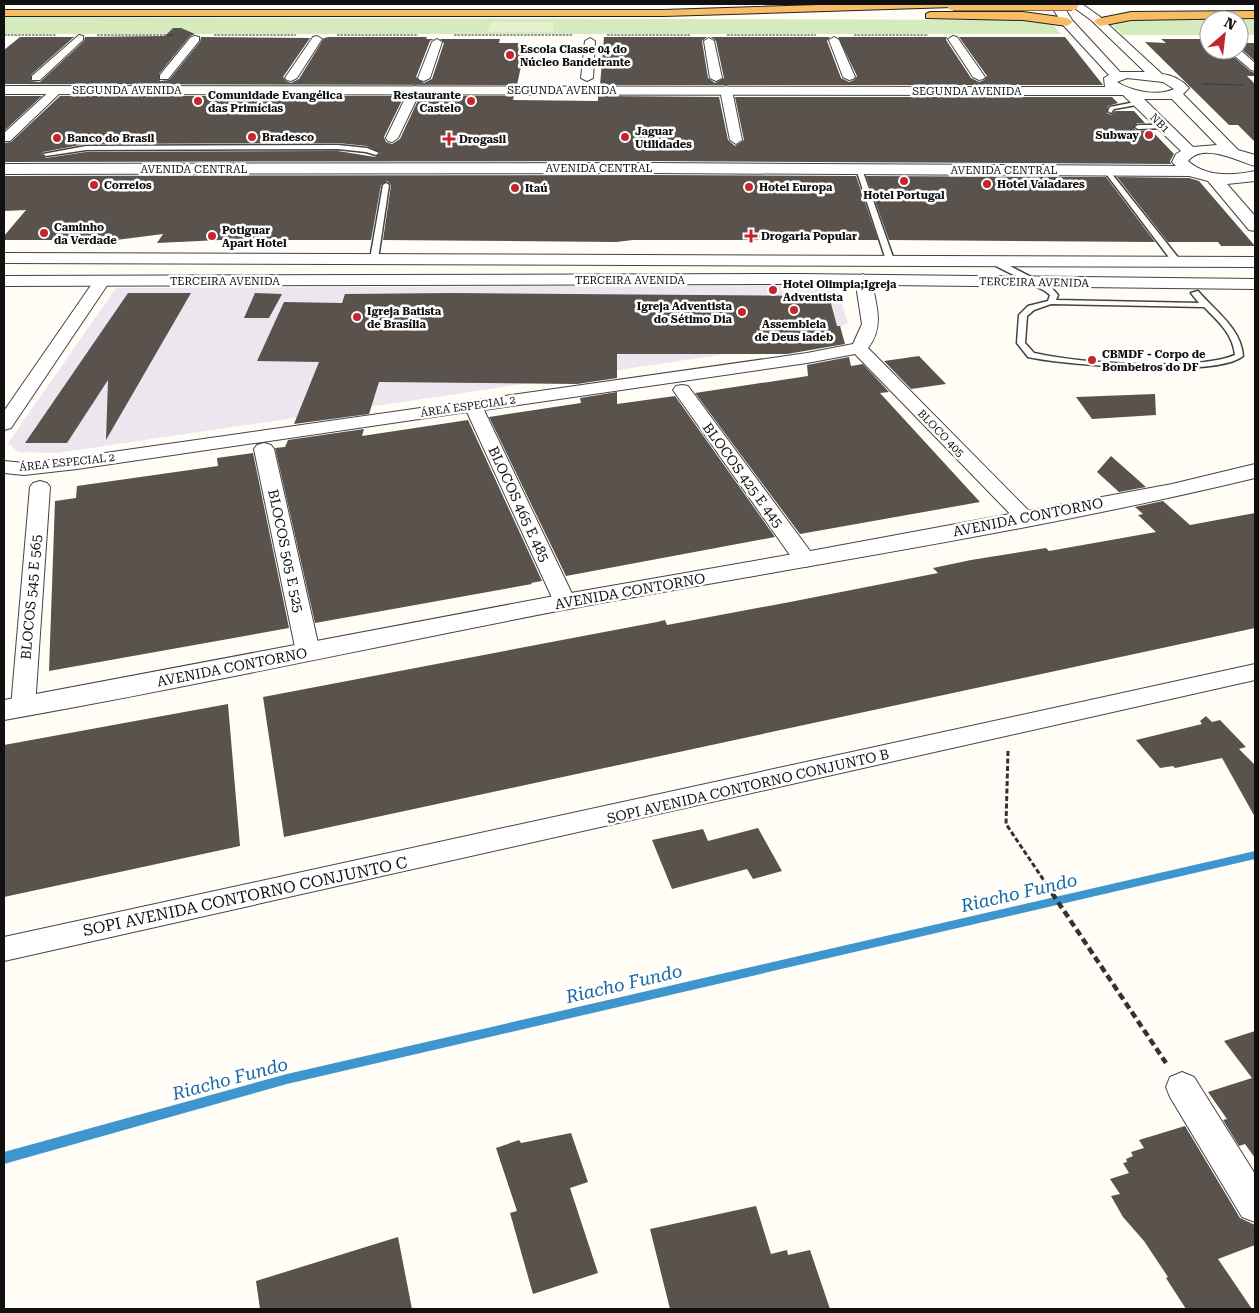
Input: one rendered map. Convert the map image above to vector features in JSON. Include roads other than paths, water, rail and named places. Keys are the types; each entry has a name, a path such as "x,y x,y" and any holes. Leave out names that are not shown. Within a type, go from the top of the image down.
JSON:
{"highway":[{"path":"4,13 664,13 953,4 1073,4"},
{"path":"1208,4 1255,4"},
{"path":"533,13 980,16 1036,17 1068,22"},
{"path":"1100,22 1132,16 1255,15"}],"street":[{"path":"1056,4 1068,22 1114,77"},
{"path":"1073,4 1100,22 1157,76 1177,89 1251,165"},
{"path":"1068,22 1100,22"},
{"path":"1077,32 1110,32"},
{"path":"36,78 79,38"},
{"path":"587,78 595,38"},
{"path":"710,82 714,38"},
{"path":"164,77 195,39"},
{"path":"291,78 316,39"},
{"path":"953,39 979,77"},
{"path":"834,40 849,77"},
{"path":"424,78 438,42"},
{"name":"SEGUNDA AVENIDA","path":"4,90 415,90 675,84 849,77 1157,76"},
{"path":"186,90 199,82 201,79 199,77"},
{"path":"217,90 221,82 233,77"},
{"name":"NB1","path":"1114,77 1110,84 1130,96 1164,127 1185,155 1180,162 1194,172"},
{"name":"SEGUNDA AVENIDA","path":"4,78 587,78 675,84"},
{"name":"SEGUNDA AVENIDA","path":"710,82 726,90 1155,96 1177,89"},
{"path":"6,138 57,90"},
{"path":"392,138 415,90"},
{"path":"726,90 736,140"},
{"name":"AVENIDA CENTRAL","path":"29,154 376,153 563,150 650,161"},
{"name":"AVENIDA CENTRAL","path":"4,169 1185,155 1217,151 1251,165 1243,178 1213,177 1194,172 859,169 679,161"},
{"path":"1213,177 1255,226"},
{"name":"TERCEIRA AVENIDA","path":"4,258 837,259 1255,262"},
{"path":"66,281 84,267 85,259"},
{"path":"4,424 115,269 132,259"},
{"path":"837,259 834,267 841,279"},
{"path":"795,260 800,279"},
{"name":"TERCEIRA AVENIDA","path":"4,281 841,279 1255,284"},
{"path":"859,348 870,333 871,323 863,280"},
{"name":"ÁREA ESPECIAL 2","path":"4,467 24,469 77,463 807,358 859,348"},
{"name":"BLOCO 405","path":"859,348 1024,517"},
{"name":"BLOCOS 425 E 445","path":"682,390 805,560"},
{"name":"BLOCOS 465 E 485","path":"473,406 565,602"},
{"name":"BLOCOS 505 E 525","path":"264,449 308,652"},
{"name":"AVENIDA CONTORNO","path":"13,708 565,602 805,560 1024,517 1172,491 1255,471"},
{"name":"BLOCOS 545 E 565","path":"13,708 40,487"},
{"name":"SOPI AVENIDA CONTORNO CONJUNTO B","path":"487,844 1255,672"},
{"name":"SOPI AVENIDA CONTORNO CONJUNTO C","path":"4,949 487,844"},
{"path":"1182,1087 1255,1205"}],"lane":[{"path":"1111,110 1130,96"},
{"path":"1138,127 1164,127"},
{"path":"859,169 890,260"},
{"path":"1106,170 1176,262"},
{"path":"374,259 386,185"},
{"path":"993,261 1036,282 1054,295 1051,302"},
{"path":"1196,293 1206,305 1238,344 1239,356 1235,360 1221,363 1188,364 1102,363 1050,359 1031,355 1021,343 1023,315 1031,308 1051,302 1206,305"}],"waterway":[{"name":"Riacho Fundo","path":"4,1158 287,1079 1255,855"}],"place":[{"name":"Escola Classe 04 do Núcleo Bandeirante","path":"510,55"},
{"name":"Comunidade Evangélica das Primícias","path":"198,101"},
{"name":"Restaurante Castelo","path":"471,101"},
{"name":"Subway","path":"1149,135"},
{"name":"Bradesco","path":"252,137"},
{"name":"Jaguar Utilidades","path":"625,137"},
{"name":"Banco do Brasil","path":"57,138"},
{"name":"Drogasil","path":"449,139"},
{"name":"Hotel Portugal","path":"904,181"},
{"name":"Hotel Valadares","path":"987,184"},
{"name":"Correios","path":"94,185"},
{"name":"Hotel Europa","path":"749,187"},
{"name":"Itaú","path":"515,188"},
{"name":"Caminho da Verdade","path":"44,233"},
{"name":"Potiguar Apart Hotel","path":"212,236"},
{"name":"Drogaria Popular","path":"751,236"},
{"name":"Hotel Olimpia;Igreja Adventista","path":"773,290"},
{"name":"Assembleia de Deus ladeb","path":"794,310"},
{"name":"Igreja Adventista do Sétimo Dia","path":"742,312"},
{"name":"Igreja Batista de Brasília","path":"357,317"},
{"name":"CBMDF - Corpo de Bombeiros do DF","path":"1092,360"}]}
